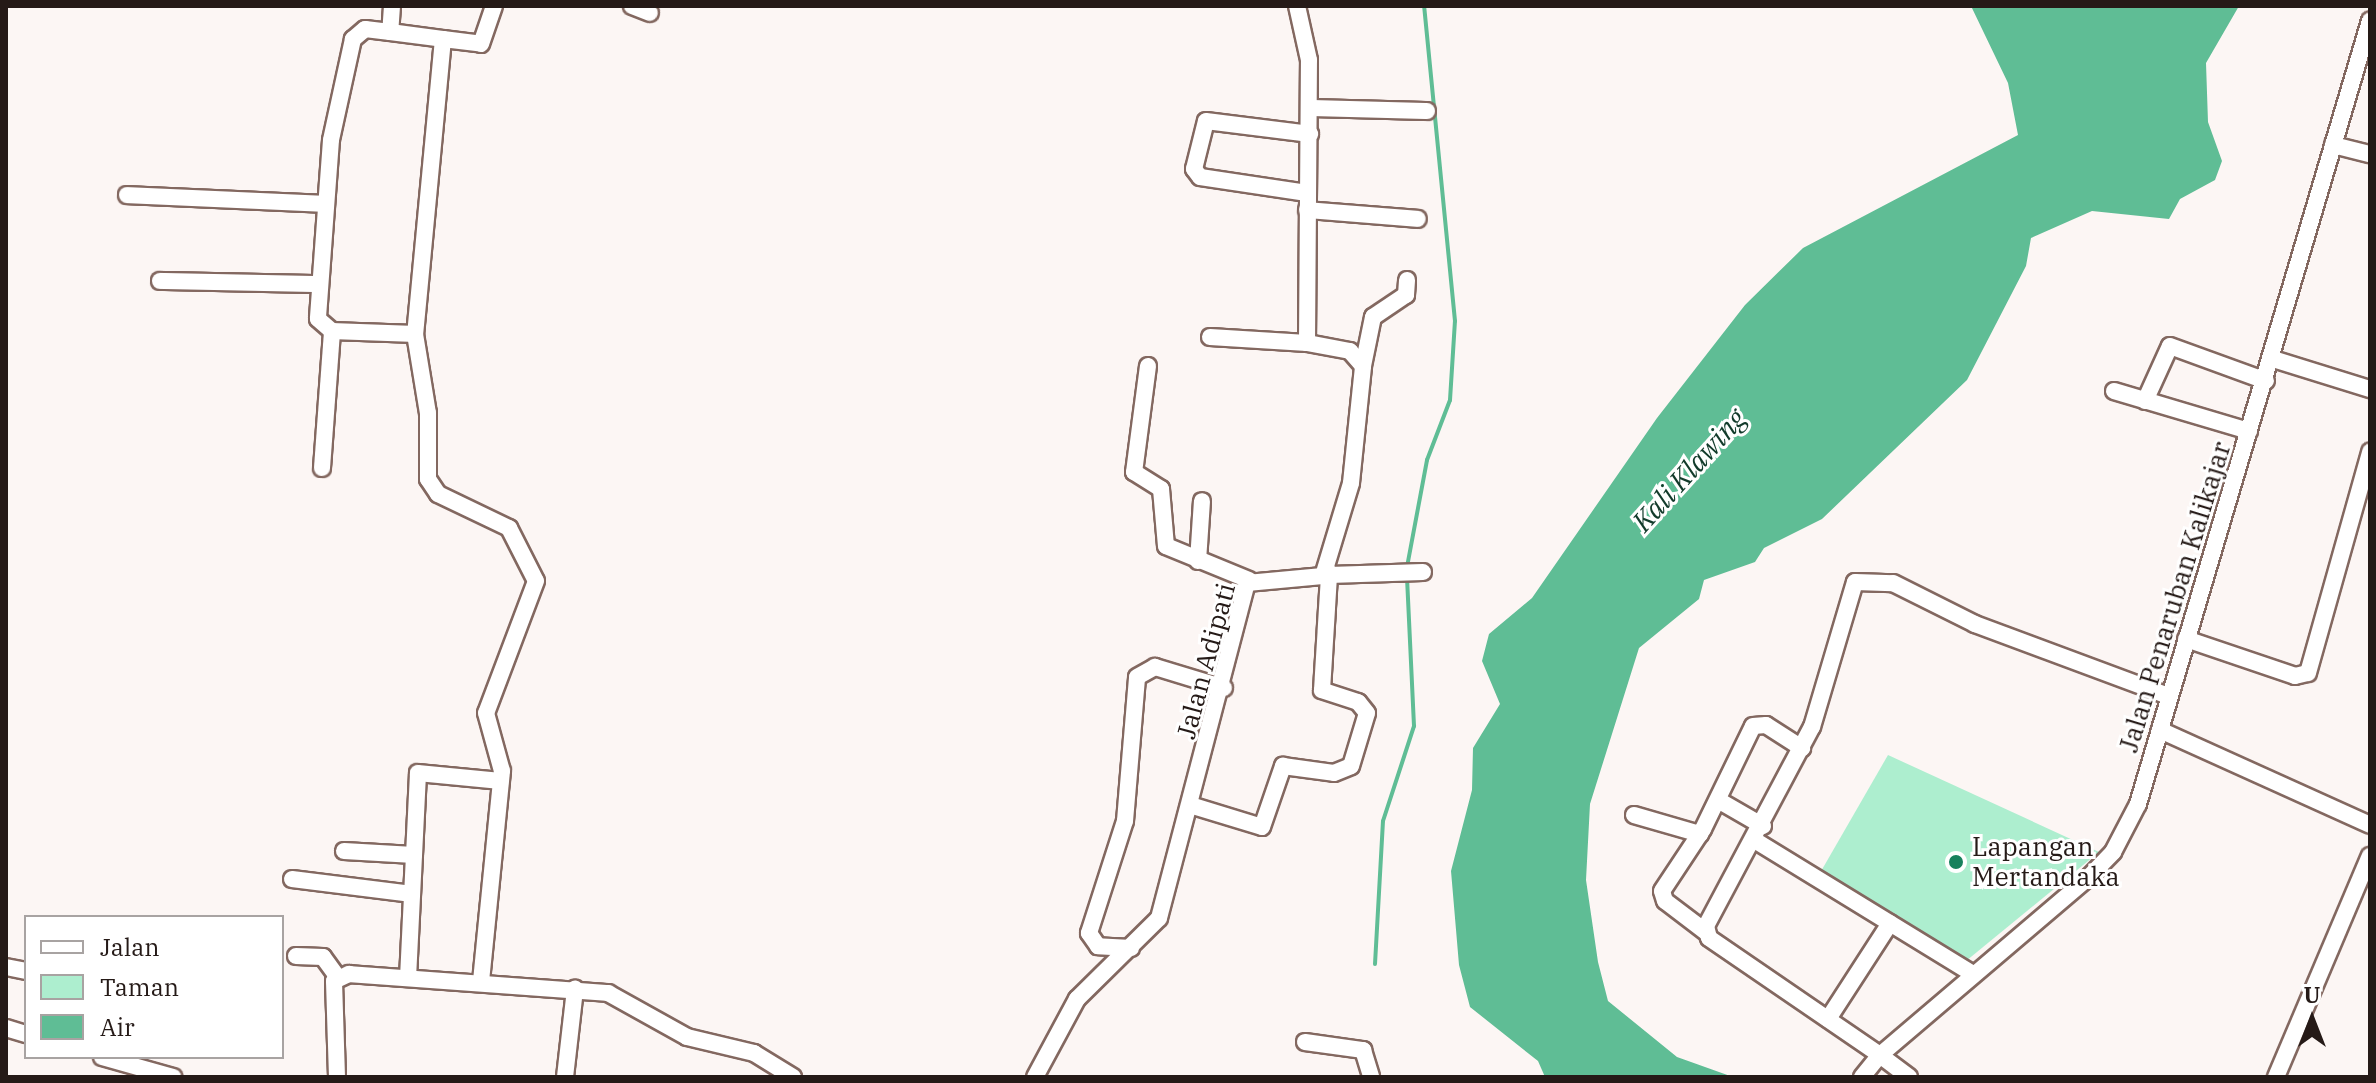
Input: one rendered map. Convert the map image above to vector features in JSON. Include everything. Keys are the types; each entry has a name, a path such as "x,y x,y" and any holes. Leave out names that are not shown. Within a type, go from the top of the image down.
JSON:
{"street":[{"path":"390,32 392,6"},
{"path":"415,334 332,331 318,319 325,204 353,39 365,29 481,44 494,6"},
{"path":"632,6 650,13"},
{"path":"1297,6 1310,108 1307,343"},
{"name":"Jalan Penaruban Kalikajar","path":"1862,1077 1880,1055 2113,852 2138,804 2273,359 2370,21"},
{"path":"443,39 415,334 430,488 498,518 525,549 536,581 486,713 501,781 481,981"},
{"path":"1310,108 1427,111"},
{"path":"1310,134 1206,121 1194,169 1200,177 1307,201 1418,219"},
{"path":"2333,145 2370,154"},
{"path":"127,195 325,204"},
{"path":"1190,805 1262,827 1283,766 1334,773 1351,766 1367,713 1363,704 1322,690 1328,572 1356,461 1363,366 1373,317 1406,295 1407,280"},
{"path":"160,281 318,284"},
{"path":"322,468 332,331"},
{"path":"1210,337 1307,343 1350,351 1363,366"},
{"path":"2145,401 2170,346 2266,381"},
{"path":"2273,359 2370,389"},
{"path":"1148,366 1134,477 1161,489 1166,546 1249,580"},
{"path":"2114,391 2249,431"},
{"path":"2186,639 2295,676 2308,673 2370,452"},
{"path":"1198,561 1202,501"},
{"name":"Jalan Adipati","path":"1038,1072 1065,1016 1159,918 1224,688 1249,580 1309,583 1328,572 1423,572"},
{"path":"1706,932 1802,748 1860,578 1893,583 1975,624 2169,696"},
{"path":"1131,948 1098,946 1089,933 1125,821 1137,677 1155,667 1224,688"},
{"path":"1802,748 1766,725 1753,726 1700,834 1662,896 1706,932 1909,1077"},
{"path":"2160,730 2370,825"},
{"path":"408,978 420,771 501,781"},
{"path":"1718,800 1760,833 1890,923 1973,974"},
{"path":"1634,815 1700,834"},
{"path":"344,851 414,855"},
{"path":"2276,1077 2370,856"},
{"path":"292,879 412,894"},
{"path":"1828,1019 1890,923"},
{"path":"296,956 323,957 337,976 337,1077"},
{"path":"337,976 481,981 621,996 687,1037 754,1053 788,1076"},
{"path":"565,1077 575,989"},
{"path":"1305,1042 1363,1050 1371,1077"},
{"path":"109,1059 173,1077"}],"green space":[{"name":"Lapangan Mertandaka","path":"1888,755 2099,852 1966,961 1820,873"}],"water":[{"name":"Kali Klawing","path":"1971,6 2239,6 2206,63 2208,122 2222,161 2215,180 2180,199 2169,219 2092,211 2031,238 2026,266 1967,380 1822,519 1764,548 1755,562 1704,580 1699,599 1639,648 1590,804 1586,880 1598,962 1608,1001 1677,1057 1733,1077 1545,1077 1538,1061 1470,1007 1459,965 1451,871 1472,790 1473,748 1500,704 1482,661 1489,634 1532,598 1657,418 1745,305 1803,248 2018,135 2008,83"}],"waterway":[{"path":"1407,567 1427,460 1450,400 1455,321 1424,6"},
{"path":"1375,964 1383,821 1414,726 1407,575"}],"place":[{"name":"Lapangan Mertandaka","path":"1956,862"}]}
